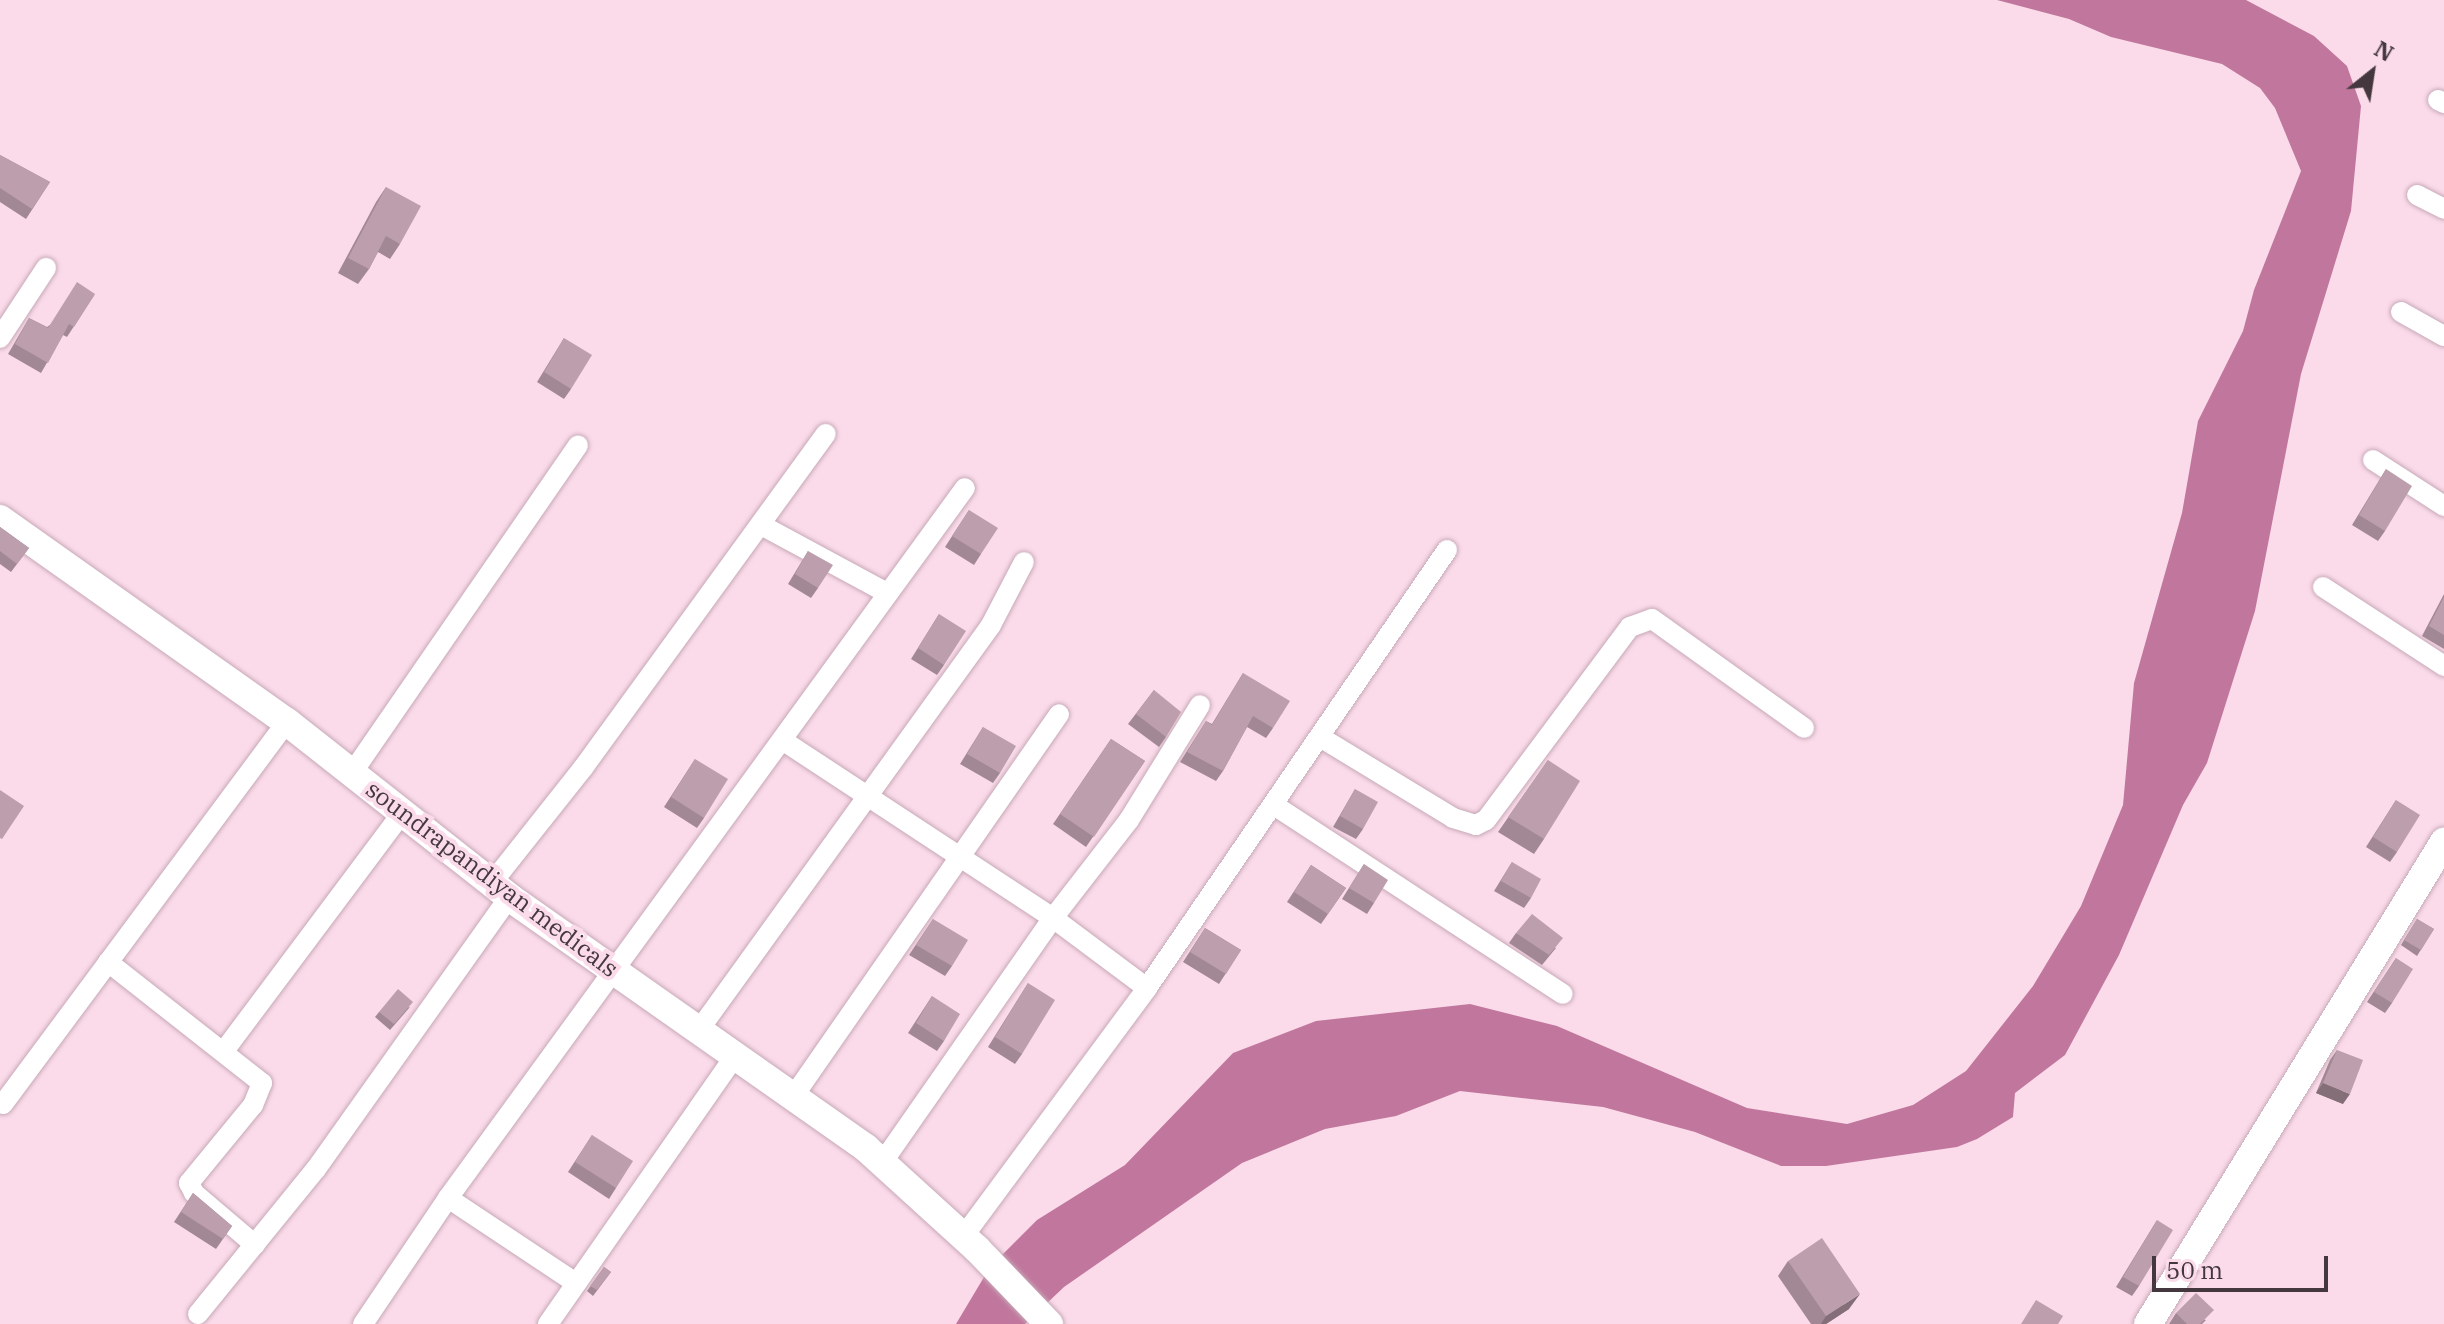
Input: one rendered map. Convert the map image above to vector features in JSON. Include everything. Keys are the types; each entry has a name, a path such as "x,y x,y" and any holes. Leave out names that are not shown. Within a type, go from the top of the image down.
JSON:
{"main road":[{"name":"soundrapandiyan medicals","path":"0,519 287,722 500,890 882,1163 970,1243 1041,1316"},
{"path":"2148,1324 2441,856"}],"street":[{"path":"2417,195 2444,209"},
{"path":"0,338 46,268"},
{"path":"2401,312 2444,336"},
{"path":"198,1314 316,1169 500,890 826,434"},
{"path":"352,773 578,445"},
{"path":"2373,460 2444,506"},
{"path":"363,1324 448,1198 616,972 965,488"},
{"path":"763,526 887,593"},
{"path":"970,1243 1447,550"},
{"path":"699,1030 991,625 1024,562"},
{"path":"2323,587 2444,666"},
{"path":"1320,737 1453,818 1476,825 1486,820 1630,627 1652,619 1804,728"},
{"path":"882,1163 1053,918 1129,820 1200,705"},
{"path":"793,1097 961,861 1059,714"},
{"path":"3,1104 287,722"},
{"path":"782,740 961,861 1053,918 1147,988"},
{"path":"1274,805 1563,994"},
{"path":"224,1051 402,813"},
{"path":"108,962 256,1075 261,1093 189,1183 255,1245"},
{"path":"548,1324 735,1056"},
{"path":"448,1198 576,1283"}],"shaded area":[{"path":"1997,0 2246,0 2314,36 2347,66 2361,106 2351,211 2301,374 2255,611 2207,763 2183,805 2119,955 2065,1055 2015,1093 2013,1117 1977,1139 1957,1147 1826,1166 1781,1166 1695,1132 1603,1107 1460,1091 1396,1116 1325,1129 1242,1163 1064,1287 1025,1324 956,1324 990,1267 1037,1220 1125,1165 1233,1053 1316,1021 1470,1004 1557,1026 1747,1108 1847,1124 1913,1105 1966,1071 2033,986 2081,906 2123,805 2134,683 2182,513 2198,421 2243,331 2254,290 2301,171 2275,108 2260,88 2222,64 2111,37 2069,19"}],"building":[{"path":"0,155 50,182 32,209 0,188"},
{"path":"386,187 421,206 400,244 386,236 369,269 348,258"},
{"path":"77,282 95,294 74,327 69,324 48,363 15,344 29,318 48,328"},
{"path":"564,338 592,355 571,389 544,372"},
{"path":"2386,469 2412,486 2385,531 2359,515"},
{"path":"969,510 998,528 981,554 952,536"},
{"path":"0,527 29,548 17,564 0,551"},
{"path":"808,551 833,565 818,588 795,574"},
{"path":"2444,597 2444,635 2429,626"},
{"path":"939,614 966,631 944,665 918,648"},
{"path":"1243,673 1290,701 1273,728 1253,716 1223,771 1187,752 1206,721 1212,725"},
{"path":"1154,690 1181,712 1166,737 1136,714"},
{"path":"983,727 1016,746 1000,773 967,754"},
{"path":"1111,739 1145,761 1094,837 1060,814"},
{"path":"695,759 728,779 704,818 671,797"},
{"path":"1548,760 1580,781 1544,839 1508,817"},
{"path":"1355,789 1378,802 1363,829 1340,816"},
{"path":"0,790 24,806 2,839 0,838"},
{"path":"2396,800 2420,815 2397,852 2373,837"},
{"path":"1512,862 1541,879 1531,898 1501,881"},
{"path":"1364,864 1388,880 1374,903 1349,888"},
{"path":"1311,865 1346,888 1328,914 1294,892"},
{"path":"1532,914 1563,938 1549,955 1516,933"},
{"path":"933,919 968,940 952,966 916,945"},
{"path":"2417,919 2434,929 2421,950 2404,940"},
{"path":"1205,928 1241,950 1226,974 1190,952"},
{"path":"2396,958 2413,969 2392,1003 2374,992"},
{"path":"1028,983 1055,1000 1022,1054 995,1037"},
{"path":"398,989 413,1002 394,1024 379,1012"},
{"path":"932,996 960,1014 944,1041 916,1023"},
{"path":"2337,1050 2363,1060 2350,1094 2323,1083"},
{"path":"592,1135 633,1161 616,1188 575,1162"},
{"path":"193,1193 232,1226 223,1239 181,1212"},
{"path":"2157,1220 2173,1230 2139,1286 2123,1277"},
{"path":"1822,1238 1860,1294 1826,1316 1788,1261"},
{"path":"604,1267 611,1272 597,1290 590,1286"},
{"path":"2196,1293 2214,1310 2200,1324 2187,1324 2176,1313"},
{"path":"2036,1300 2063,1316 2058,1324 2021,1324"}]}
